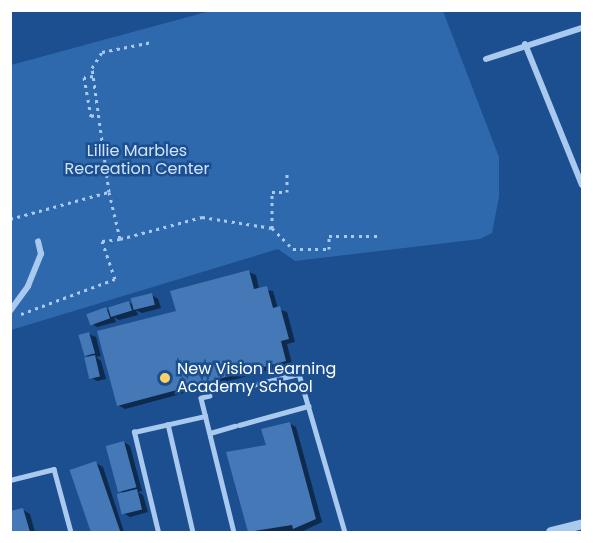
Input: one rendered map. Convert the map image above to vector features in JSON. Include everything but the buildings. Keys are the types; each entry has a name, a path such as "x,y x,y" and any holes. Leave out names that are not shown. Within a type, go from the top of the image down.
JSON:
{"street":[{"path":"486,59 525,44 582,28"},
{"path":"525,44 582,185"},
{"path":"14,311 28,286 41,254 38,241"},
{"path":"551,532 582,524"}],"lane":[{"path":"235,389 298,374 345,532"},
{"path":"210,396 201,398 234,532"},
{"path":"210,433 308,406"},
{"path":"158,532 134,432 205,416"},
{"path":"168,424 193,532"},
{"path":"10,480 54,469 71,532"}],"path":[{"path":"93,76 84,77 91,116 100,114 92,68 102,52 152,42"},
{"path":"96,115 109,192 120,239"},
{"path":"272,228 272,192 287,192 287,173"},
{"path":"10,219 109,192"},
{"path":"14,311 22,315 115,279 102,241 120,239 202,217 272,228 293,249 329,249 329,236 379,236"}],"green space":[{"name":"Lillie Marbles Recreation Center","path":"210,11 443,11 499,157 499,197 492,233 480,239 295,261 278,249 11,330 11,65"}],"place":[{"name":"New Vision Learning Academy School","path":"165,378"}]}
